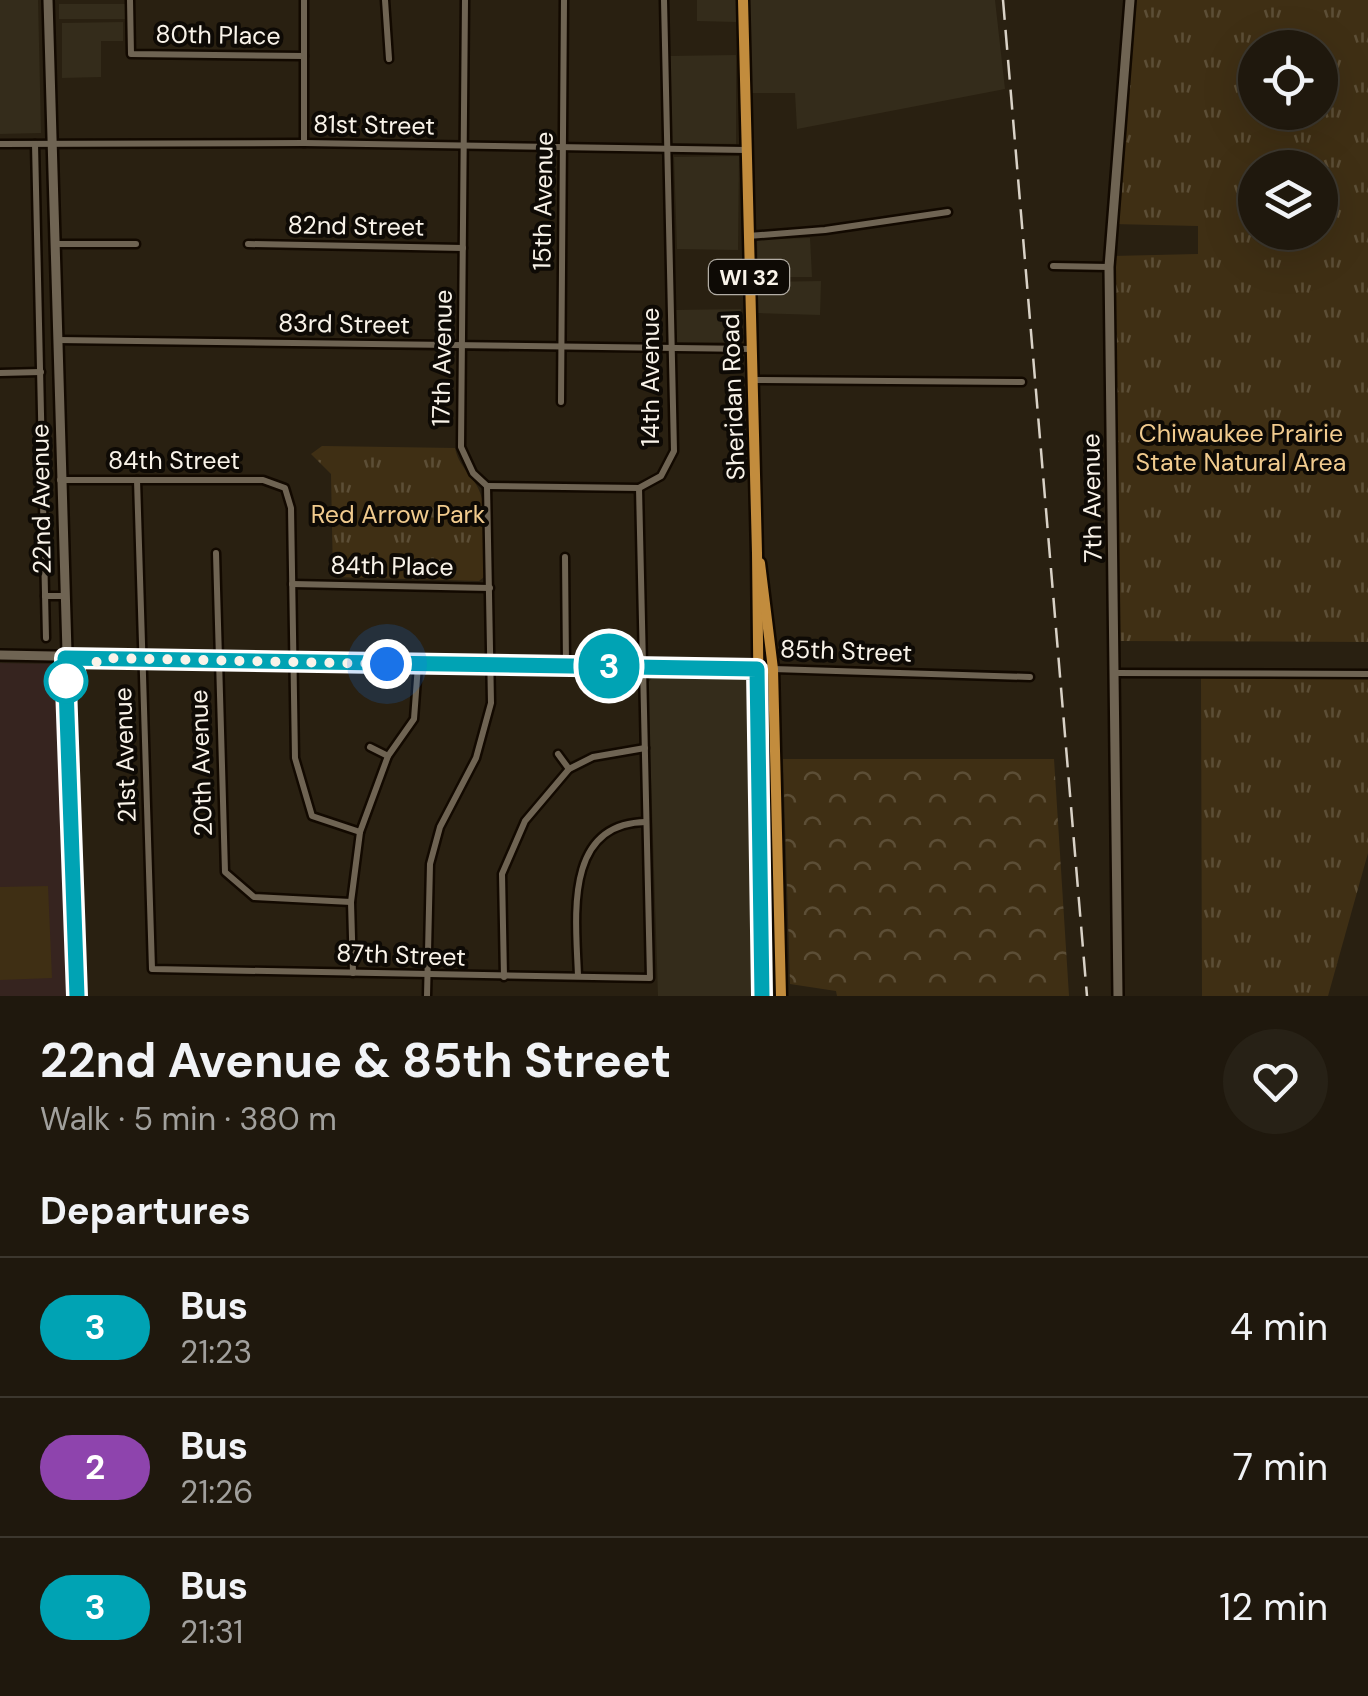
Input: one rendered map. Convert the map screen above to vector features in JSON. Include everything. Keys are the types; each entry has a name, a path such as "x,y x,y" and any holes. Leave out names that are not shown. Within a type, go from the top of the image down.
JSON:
{"main road":[{"name":"Sheridan Road","path":"742,0 757,554 762,996"},
{"name":"Sheridan Road","path":"757,554 765,584 774,669 780,996"}],"street":[{"name":"22nd Avenue","path":"48,0 78,996"},
{"name":"80th Place","path":"130,0 130,54 304,56"},
{"path":"304,0 304,143"},
{"path":"385,0 389,60"},
{"name":"17th Avenue","path":"465,0 461,446 472,472 487,486"},
{"name":"15th Avenue","path":"561,402 564,0"},
{"name":"14th Avenue","path":"639,488 661,476 674,451 664,0"},
{"name":"7th Avenue","path":"1118,996 1109,267 1130,0"},
{"name":"81st Street","path":"0,144 304,143 747,150"},
{"path":"35,144 46,638"},
{"path":"748,236 811,232 948,212"},
{"path":"55,244 136,244"},
{"name":"82nd Street","path":"248,244 462,248"},
{"path":"1053,266 1109,267"},
{"name":"83rd Street","path":"57,340 751,349"},
{"path":"0,374 41,372"},
{"path":"752,380 1022,382"},
{"name":"84th Street","path":"60,480 263,480 285,488 290,508 292,584"},
{"name":"21st Avenue","path":"138,480 152,969"},
{"path":"428,996 430,864 440,826 487,726 487,486 639,488 646,822 627,822 606,831 585,858 576,898 578,976"},
{"name":"20th Avenue","path":"216,554 225,872 254,897 351,902"},
{"path":"565,557 566,665"},
{"path":"292,584 296,758 312,816 360,832"},
{"name":"84th Place","path":"292,584 490,588"},
{"path":"45,596 63,596"},
{"name":"85th Street","path":"0,656 643,666 1030,677"},
{"path":"354,973 351,902 360,832 388,756 414,719 418,665"},
{"path":"1114,674 1368,674"},
{"path":"370,747 388,756"},
{"path":"504,978 502,874 525,821 570,770 594,757 645,748"},
{"path":"558,754 570,770"},
{"name":"87th Street","path":"152,969 650,978 646,822"}],"shaded area":[{"path":"0,0 38,0 41,133 0,134"},
{"path":"697,0 736,0 736,22 697,21"},
{"path":"749,0 995,0 1005,89 797,129 795,93 751,93"},
{"path":"59,4 126,4 126,19 59,19"},
{"path":"123,22 123,41 101,41 101,77 62,78 62,23"},
{"path":"736,55 736,144 672,143 670,56"},
{"path":"739,156 738,250 677,249 674,157"},
{"path":"810,238 812,277 758,277 757,239"},
{"path":"821,281 820,315 758,313 758,282"},
{"path":"741,309 742,342 677,342 675,310"},
{"path":"0,663 53,664 58,670 66,996 0,996"},
{"path":"655,674 743,675 751,682 758,996 658,996 648,683"}],"green space":[{"name":"Chiwaukee Prairie State Natural Area","path":"1133,0 1368,0 1368,642 1117,641 1113,256 1198,254 1198,226 1114,224"},
{"name":"Red Arrow Park","path":"322,446 455,448 482,497 484,577 479,581 333,577 331,474 311,454"},
{"path":"1201,678 1368,679 1368,853 1328,996 1202,996"},
{"path":"783,759 1054,759 1069,996 837,996 836,991 790,984"},
{"path":"48,886 52,978 0,980 0,887"}],"railway":[{"path":"1003,0 1087,996"}],"bus line":[{"name":"3","path":"77,996 65,658 757,669 762,996"}],"route":[{"path":"66,681 103,658 387,664"}]}
